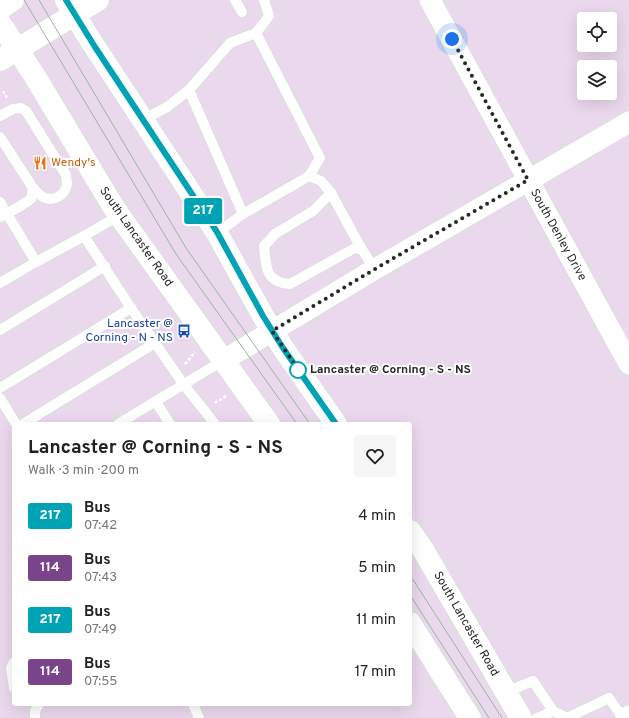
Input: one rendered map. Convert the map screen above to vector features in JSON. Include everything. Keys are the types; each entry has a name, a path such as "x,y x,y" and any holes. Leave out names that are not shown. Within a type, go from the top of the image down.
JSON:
{"main road":[{"path":"0,9 13,0"},
{"path":"8,55 71,7 98,0"},
{"path":"71,7 217,232 272,331 335,422"},
{"name":"South Lancaster Road","path":"0,23 8,55 34,75 120,215 268,422"},
{"name":"South Lancaster Road","path":"412,534 422,548 521,718"},
{"path":"412,626 470,718"}],"street":[{"name":"South Denley Drive","path":"430,0 629,364"},
{"path":"224,360 375,269 629,122"}],"lane":[{"path":"235,0 242,12"},
{"path":"143,120 167,107 189,90 230,43 256,33 269,16 264,0"},
{"path":"217,232 243,214 309,176 320,158 256,33"},
{"path":"189,90 243,214"},
{"path":"0,116 13,109 21,108 26,111 66,175 67,184 60,197 51,200 42,196 33,188 0,137"},
{"path":"309,176 321,181 331,193 375,269"},
{"path":"3,214 19,207 30,199 33,188"},
{"path":"331,193 313,211 275,234 264,246 266,271 279,283 290,284 353,249 362,248"},
{"path":"0,202 3,214 36,262"},
{"path":"0,284 120,215"},
{"path":"84,236 184,385 213,422"},
{"path":"0,330 105,266"},
{"path":"0,388 131,308"},
{"path":"26,422 155,343"},
{"path":"121,422 224,360"},
{"path":"0,398 15,422"},
{"path":"156,402 169,422"},
{"path":"506,692 533,681 553,711 566,718 609,698 623,718"},
{"path":"194,706 198,718"},
{"path":"537,718 553,711"}],"path":[{"path":"175,371 185,364 195,351"},
{"path":"205,411 227,395"}],"tram line":[{"path":"24,0 176,254 296,422"},
{"path":"39,0 186,248 309,422"},
{"path":"412,578 502,718"},
{"path":"412,598 489,718"}],"bus line":[{"name":"217","path":"66,0 95,47 217,232 263,316 283,348 335,422"}],"place":[{"name":"Wendy's","path":"40,163"},
{"name":"Lancaster @ Corning - N - NS","path":"184,331"},
{"name":"Lancaster @ Corning - S - NS","path":"298,370"}],"route":[{"path":"298,370 300,372 272,331 528,180 452,39"}]}
